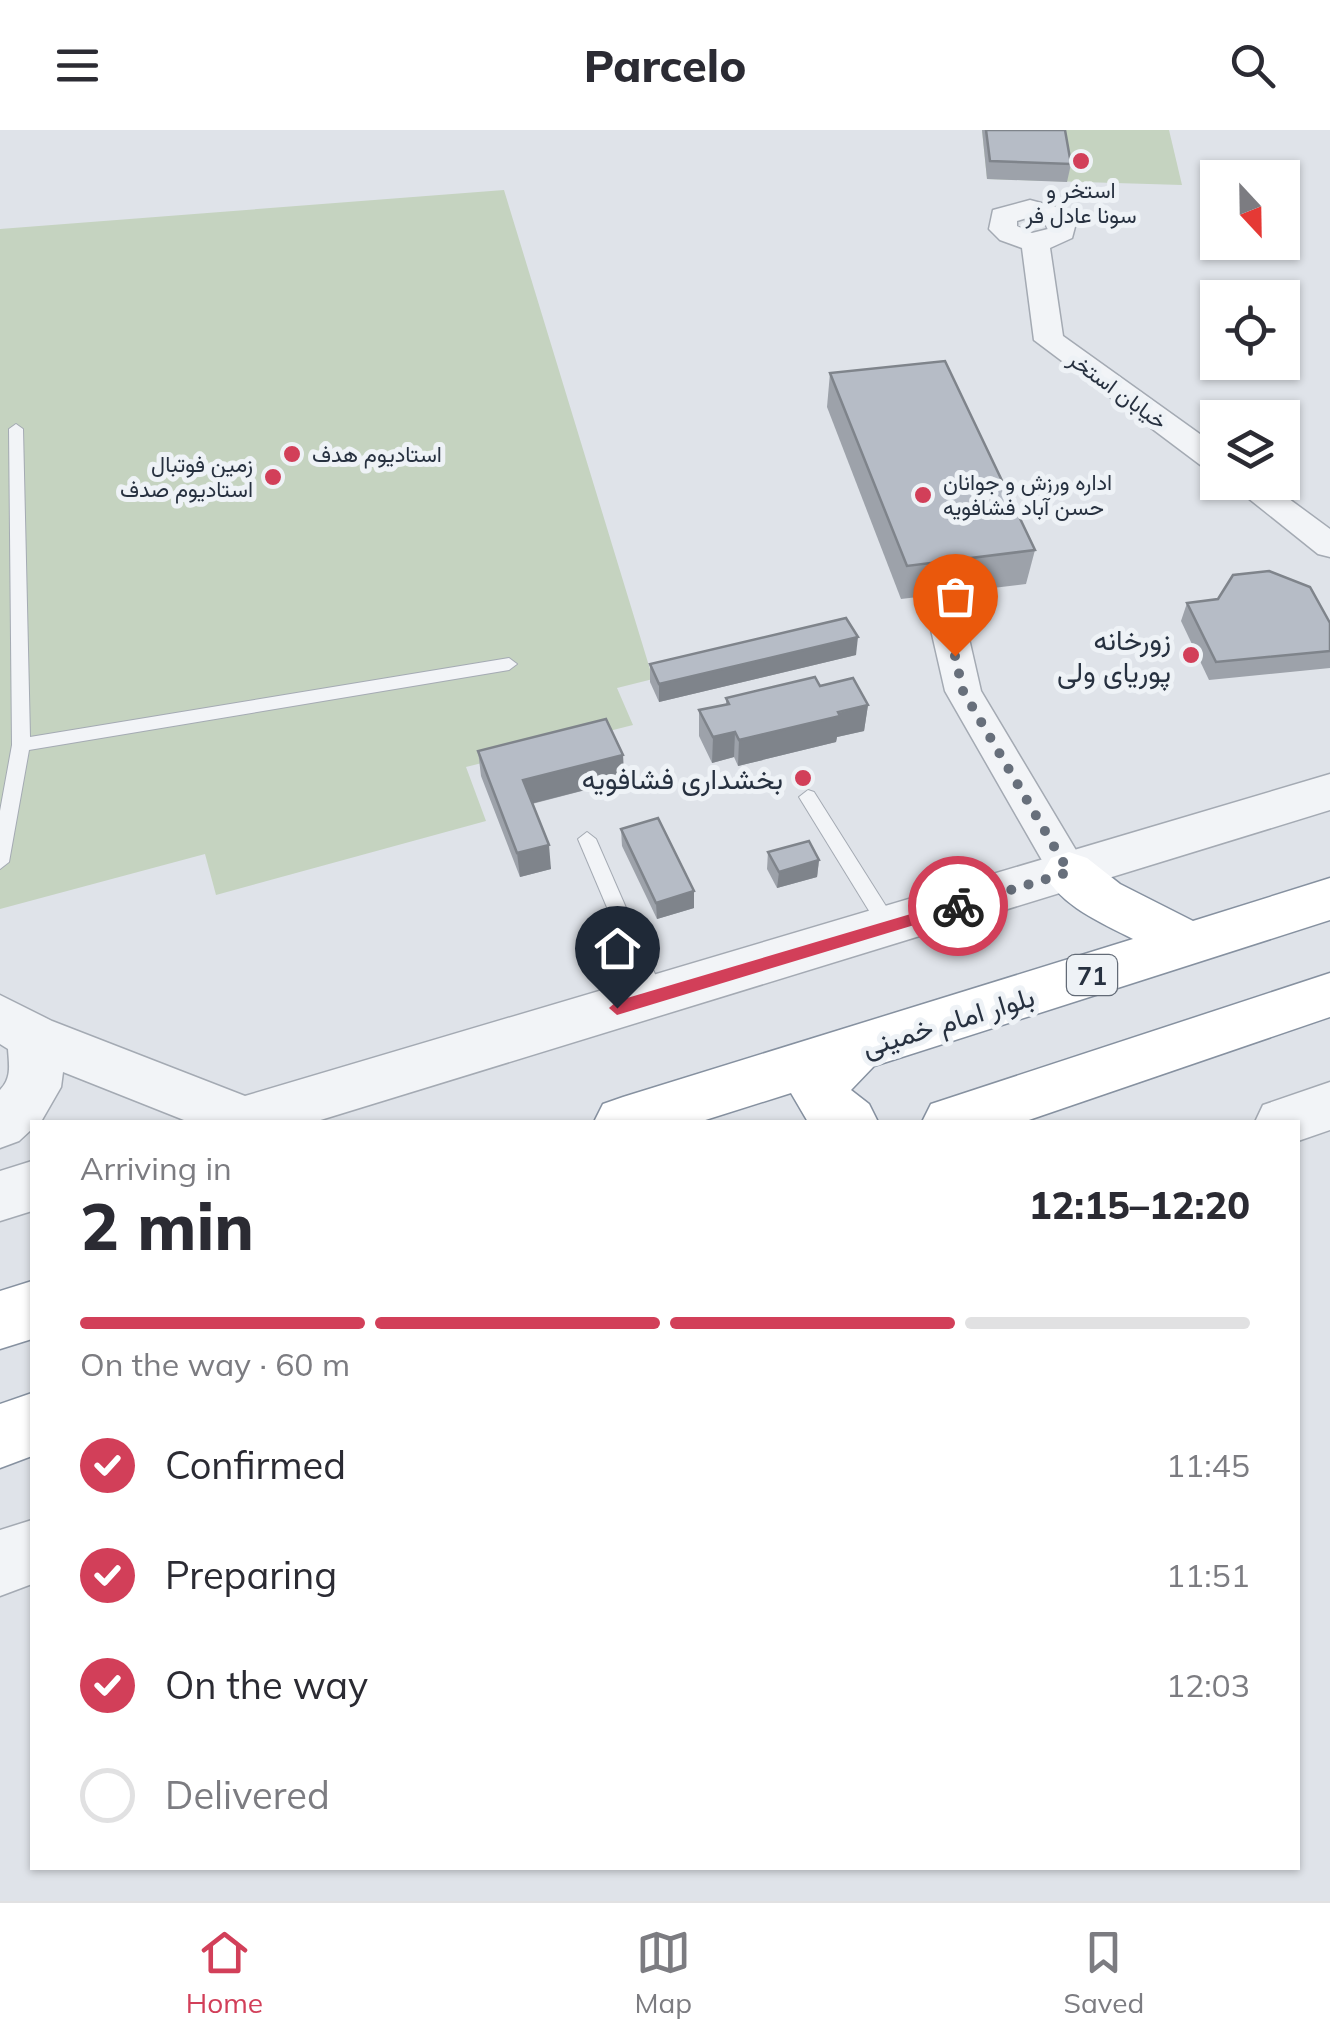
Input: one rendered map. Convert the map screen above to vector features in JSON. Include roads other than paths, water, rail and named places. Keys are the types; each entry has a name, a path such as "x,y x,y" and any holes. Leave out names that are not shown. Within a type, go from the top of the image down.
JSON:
{"highway":[{"path":"1069,872 1102,898 1190,944"},
{"name":"بلوار امام خمینی","path":"630,1120 1330,900"},
{"path":"957,1120 1330,995"},
{"path":"846,1120 833,1112 817,1088 854,1050"},
{"path":"696,1100 748,1105 767,1120"},
{"path":"0,1320 30,1311"}],"street":[{"name":"خیابان استخر","path":"1034,242 1050,340 1200,450"},
{"path":"1268,500 1330,546"},
{"path":"947,621 963,691 1069,872"},
{"path":"251,1120 1330,792"},
{"path":"16,1027 239,1120"},
{"path":"0,1124 32,1096 38,1076 16,1027"},
{"path":"1288,1120 1330,1106"},
{"path":"0,1196 30,1187"},
{"path":"0,1563 30,1553"}],"lane":[{"path":"0,862 21,745 16,429"},
{"path":"21,745 509,664"},
{"path":"808,797 889,927"},
{"path":"587,839 654,997"}],"place":[{"name":"استخر و سونا عادل فر","path":"1081,161"},
{"name":"استادیوم هدف","path":"292,454"},
{"name":"زمین فوتبال استادیوم صدف","path":"273,477"},
{"name":"اداره ورزش و جوانان حسن آباد فشافویه","path":"923,495"},
{"name":"زورخانه پوریای ولی","path":"1191,655"},
{"name":"بخشداری فشافویه","path":"803,778"}]}
